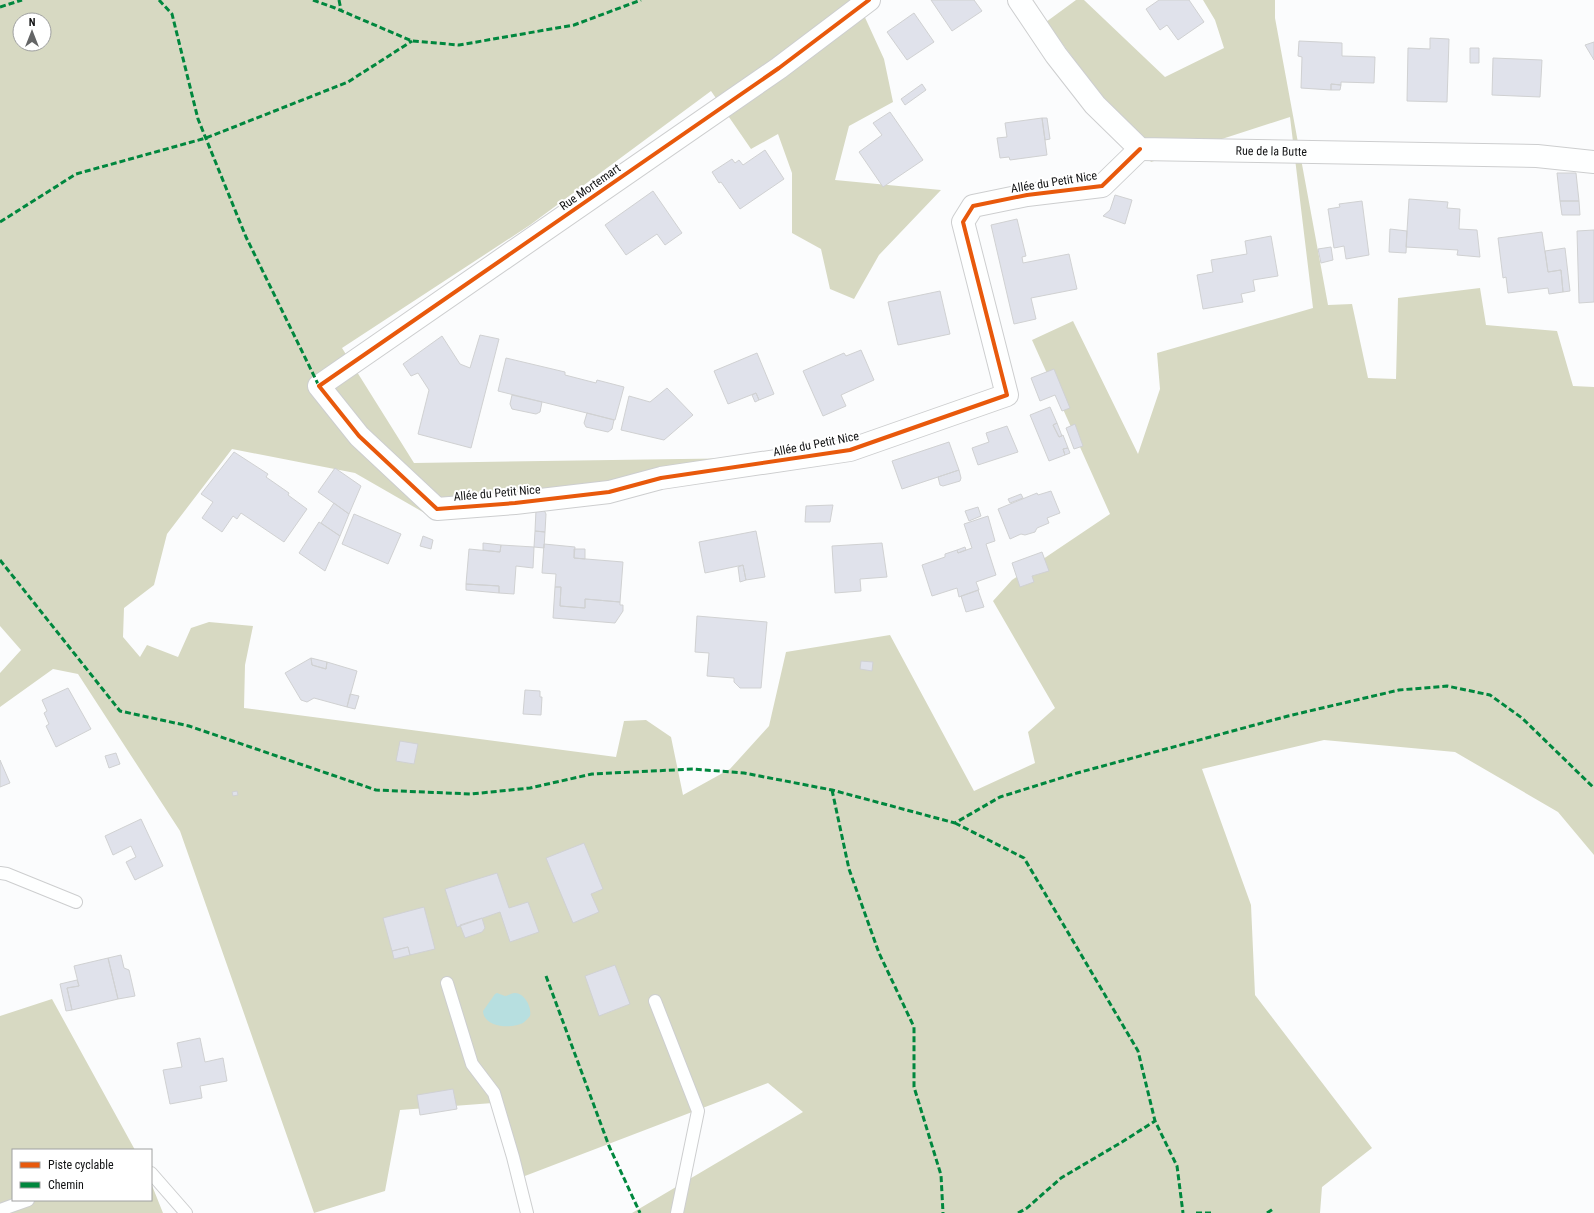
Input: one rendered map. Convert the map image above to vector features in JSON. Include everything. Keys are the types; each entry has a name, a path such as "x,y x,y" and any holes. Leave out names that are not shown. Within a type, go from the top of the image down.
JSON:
{"street":[{"name":"Rue Mortemart","path":"319,386 779,68 869,0"},
{"path":"1019,0 1056,55 1095,105 1140,149"},
{"name":"Allée du Petit Nice","path":"319,386 359,436 437,508 514,503 608,492 661,478 850,450 1007,396 963,222 973,206 1027,196 1102,186 1140,149"},
{"name":"Rue de la Butte","path":"1140,149 1537,156 1594,162"}],"lane":[{"path":"0,873 7,874 76,902"},
{"path":"447,983 472,1064 494,1093 513,1157 527,1213"},
{"path":"655,1001 698,1111 677,1213"},
{"path":"152,1174 186,1213"},
{"path":"0,1210 25,1201"}],"green space":[{"path":"0,0 857,0 884,59 893,102 849,126 835,180 941,190 879,255 854,299 830,289 821,249 792,233 792,173 778,134 751,149 711,91 530,225 342,348 414,463 751,458 428,515 355,473 232,449 167,534 154,585 124,608 123,637 140,657 147,645 178,657 191,628 209,622 253,626 245,665 244,708 616,757 624,721 646,720 671,737 683,795 730,769 769,726 786,652 890,635 974,791 1035,763 1028,732 1055,708 993,601 1012,580 1110,514 1032,340 1073,321 1138,454 1160,389 1157,353 1313,308 1290,117 1151,162 1046,22 1076,0 1084,0 1165,77 1224,48 1215,20 1203,0 1275,0 1275,18 1328,305 1352,304 1368,378 1396,379 1398,298 1480,288 1486,325 1557,331 1573,386 1594,387 1594,855 1558,812 1455,752 1324,740 1202,769 1251,905 1255,995 1372,1148 1322,1187 1320,1213 632,1213 803,1112 768,1083 517,1179 493,1103 400,1110 385,1191 314,1213 180,831 78,674 53,669 0,707 0,673 21,650 0,626"},
{"path":"52,999 134,1149 12,1149 12,1201 152,1201 152,1186 163,1213 0,1213 0,1016"}],"water":[{"path":"497,993 505,996 512,993 522,995 529,1005 530,1016 523,1023 512,1026 499,1026 488,1021 483,1011"}],"building":[{"path":"931,0 974,0 982,11 952,31"},
{"path":"1159,0 1189,0 1204,22 1178,40 1167,25 1160,30 1146,9"},
{"path":"914,13 934,42 907,60 887,32"},
{"path":"1430,38 1449,39 1447,102 1407,101 1408,48 1430,49"},
{"path":"1299,41 1342,43 1342,56 1375,57 1374,83 1341,82 1341,85 1331,84 1331,90 1301,88 1302,57 1298,56"},
{"path":"1594,42 1594,60 1585,45"},
{"path":"1470,48 1479,48 1479,63 1470,63"},
{"path":"1493,58 1542,60 1540,97 1492,95"},
{"path":"922,84 926,90 905,105 901,99"},
{"path":"1331,84 1341,85 1340,90 1331,90"},
{"path":"890,112 923,160 883,187 859,152 882,135 873,123"},
{"path":"1042,118 1047,155 1010,160 1009,157 1000,158 997,138 1007,137 1005,123"},
{"path":"1042,118 1047,118 1050,139 1045,140"},
{"path":"765,150 784,179 740,209 712,172 732,159 735,163 739,160 743,165"},
{"path":"1557,173 1576,173 1579,201 1560,201"},
{"path":"653,191 682,233 665,245 657,234 626,255 605,225"},
{"path":"1115,195 1132,200 1125,224 1103,216 1110,210"},
{"path":"1409,199 1448,202 1447,208 1460,209 1459,229 1477,230 1480,257 1457,255 1458,250 1406,247"},
{"path":"1362,201 1369,255 1346,259 1344,246 1334,248 1328,209 1340,207 1339,204"},
{"path":"1560,201 1579,201 1580,215 1562,215"},
{"path":"1017,219 1026,256 1022,257 1023,263 1069,254 1077,289 1031,298 1036,319 1014,324 991,225"},
{"path":"1390,229 1407,231 1406,253 1389,252"},
{"path":"1594,230 1594,302 1579,303 1577,231"},
{"path":"1542,232 1548,272 1561,270 1563,292 1549,294 1548,288 1508,293 1506,277 1503,278 1498,238"},
{"path":"1271,236 1278,276 1253,280 1255,291 1241,294 1243,302 1203,309 1197,275 1213,272 1211,260 1247,254 1245,241"},
{"path":"1331,247 1333,260 1321,263 1318,249"},
{"path":"1565,248 1570,291 1563,292 1561,270 1548,272 1545,251"},
{"path":"940,291 950,334 898,345 888,302"},
{"path":"480,335 499,339 471,448 418,434 429,390 418,373 411,376 403,364 442,336 460,364 470,368"},
{"path":"861,350 874,380 841,395 846,406 823,416 803,371 844,353 846,356"},
{"path":"757,353 774,394 759,400 756,393 728,404 714,371"},
{"path":"506,358 565,372 565,375 596,383 597,380 624,387 615,420 498,391"},
{"path":"1054,369 1070,408 1062,411 1055,395 1040,401 1031,378"},
{"path":"667,388 693,415 664,440 621,430 629,396 650,402"},
{"path":"756,393 759,400 755,402 752,395"},
{"path":"512,395 542,402 540,412 536,414 512,409 510,404"},
{"path":"1050,407 1057,423 1053,425 1059,437 1063,435 1068,448 1063,449 1065,455 1049,461 1030,415"},
{"path":"587,413 614,420 612,429 608,432 586,427 584,423"},
{"path":"1057,423 1062,436 1059,437 1053,425"},
{"path":"1075,424 1083,446 1074,449 1066,428"},
{"path":"1007,426 1018,452 978,465 972,448 989,442 986,433"},
{"path":"949,442 959,470 902,489 892,461"},
{"path":"1068,448 1070,453 1065,455 1063,449"},
{"path":"234,452 268,474 266,477 289,493 288,495 307,509 284,542 241,513 237,519 233,516 222,532 202,518 213,502 201,494"},
{"path":"335,468 361,486 349,514 318,492"},
{"path":"959,470 961,478 960,481 943,486 940,485 938,477"},
{"path":"1051,491 1060,513 1047,518 1049,523 1037,528 1035,532 1025,535 1021,534 1010,539 998,509 1037,493 1038,495"},
{"path":"1021,494 1023,498 1010,503 1008,499"},
{"path":"334,503 349,514 340,536 321,523"},
{"path":"833,505 830,522 805,522 806,506"},
{"path":"978,507 981,516 969,521 965,511"},
{"path":"536,510 544,510 546,514 545,532 535,531"},
{"path":"354,514 401,534 388,564 342,544"},
{"path":"988,516 995,541 986,544 996,575 976,582 979,590 959,597 957,588 932,596 922,565 945,557 945,554 957,550 958,553 972,548 964,524"},
{"path":"319,522 340,536 325,571 299,553"},
{"path":"535,531 545,532 544,548 534,547"},
{"path":"756,531 765,577 746,580 743,565 705,573 699,542"},
{"path":"423,536 433,540 431,549 420,546"},
{"path":"483,543 501,545 500,552 483,550"},
{"path":"882,543 887,577 860,579 861,591 835,593 832,546"},
{"path":"544,544 575,547 574,558 623,562 620,602 585,599 585,608 560,606 561,587 555,587 556,574 542,573"},
{"path":"501,545 534,547 533,568 516,566 514,594 499,593 499,586 466,584 469,549 500,552"},
{"path":"965,547 966,550 958,553 957,550"},
{"path":"574,549 585,549 585,559 574,558"},
{"path":"1042,552 1049,571 1032,576 1034,582 1020,587 1012,563"},
{"path":"743,565 746,580 740,582 738,567"},
{"path":"466,584 499,586 499,593 466,590"},
{"path":"555,587 561,587 560,606 585,608 585,599 620,602 620,605 623,605 623,611 615,623 553,618"},
{"path":"978,590 984,607 966,612 961,596"},
{"path":"697,616 767,622 761,688 740,688 734,682 734,678 707,676 709,653 695,652"},
{"path":"311,658 312,665 326,669 327,662 357,671 347,707 314,698 307,702 301,700 285,673"},
{"path":"311,658 327,662 326,669 312,665"},
{"path":"861,661 873,662 872,671 860,669"},
{"path":"68,688 91,729 56,747 46,726 49,724 44,713 47,711 42,700"},
{"path":"525,690 540,691 540,697 542,697 541,715 523,714"},
{"path":"350,694 359,696 355,709 347,707"},
{"path":"400,741 418,744 414,764 396,761"},
{"path":"116,753 120,764 109,768 105,756"},
{"path":"0,760 10,783 0,787"},
{"path":"237,791 238,795 233,796 232,792"},
{"path":"141,819 163,866 135,880 126,862 136,857 131,846 113,855 105,836"},
{"path":"584,843 603,889 591,894 599,912 573,923 546,858"},
{"path":"497,873 509,908 528,902 539,932 510,942 500,912 457,927 445,889"},
{"path":"424,907 435,949 410,955 408,947 392,951 383,918"},
{"path":"482,918 485,928 482,932 465,938 460,925"},
{"path":"408,947 410,955 394,959 392,951"},
{"path":"121,955 124,968 129,970 135,996 118,999 108,958"},
{"path":"108,958 118,999 72,1010 67,988 79,986 74,966"},
{"path":"615,965 630,1004 599,1016 585,976"},
{"path":"77,980 79,986 67,988 72,1010 66,1011 60,984"},
{"path":"200,1038 205,1062 223,1058 227,1081 200,1086 202,1098 170,1104 163,1070 182,1067 177,1043"},
{"path":"453,1089 457,1109 420,1115 417,1095"}],"marked path":[{"path":"0,7 22,0"},
{"path":"159,0 172,14 198,119 246,237 319,386"},
{"path":"313,0 412,41 459,45 574,25 641,0"},
{"path":"339,0 341,10"},
{"path":"0,222 76,174 206,138 348,82 412,41"},
{"path":"0,560 120,711 189,726 376,790 471,794 530,788 592,774 693,769 744,773 832,790 955,823 1000,797 1077,773 1288,716 1399,690 1447,686 1490,695 1522,718 1594,788"},
{"path":"832,790 849,869 879,953 914,1027 914,1087 941,1175 943,1213"},
{"path":"955,823 1024,858 1138,1051 1155,1121 1177,1166 1183,1213"},
{"path":"546,976 609,1146 640,1213"},
{"path":"1018,1213 1027,1208 1061,1178 1155,1121"},
{"path":"1267,1213 1273,1209"},
{"path":"1196,1213 1211,1213"}],"cycle path":[{"path":"869,0 779,68 319,386 359,436 437,509 515,503 609,492 661,478 850,450 1007,395 963,222 973,206 1027,195 1102,186 1140,149"}]}
